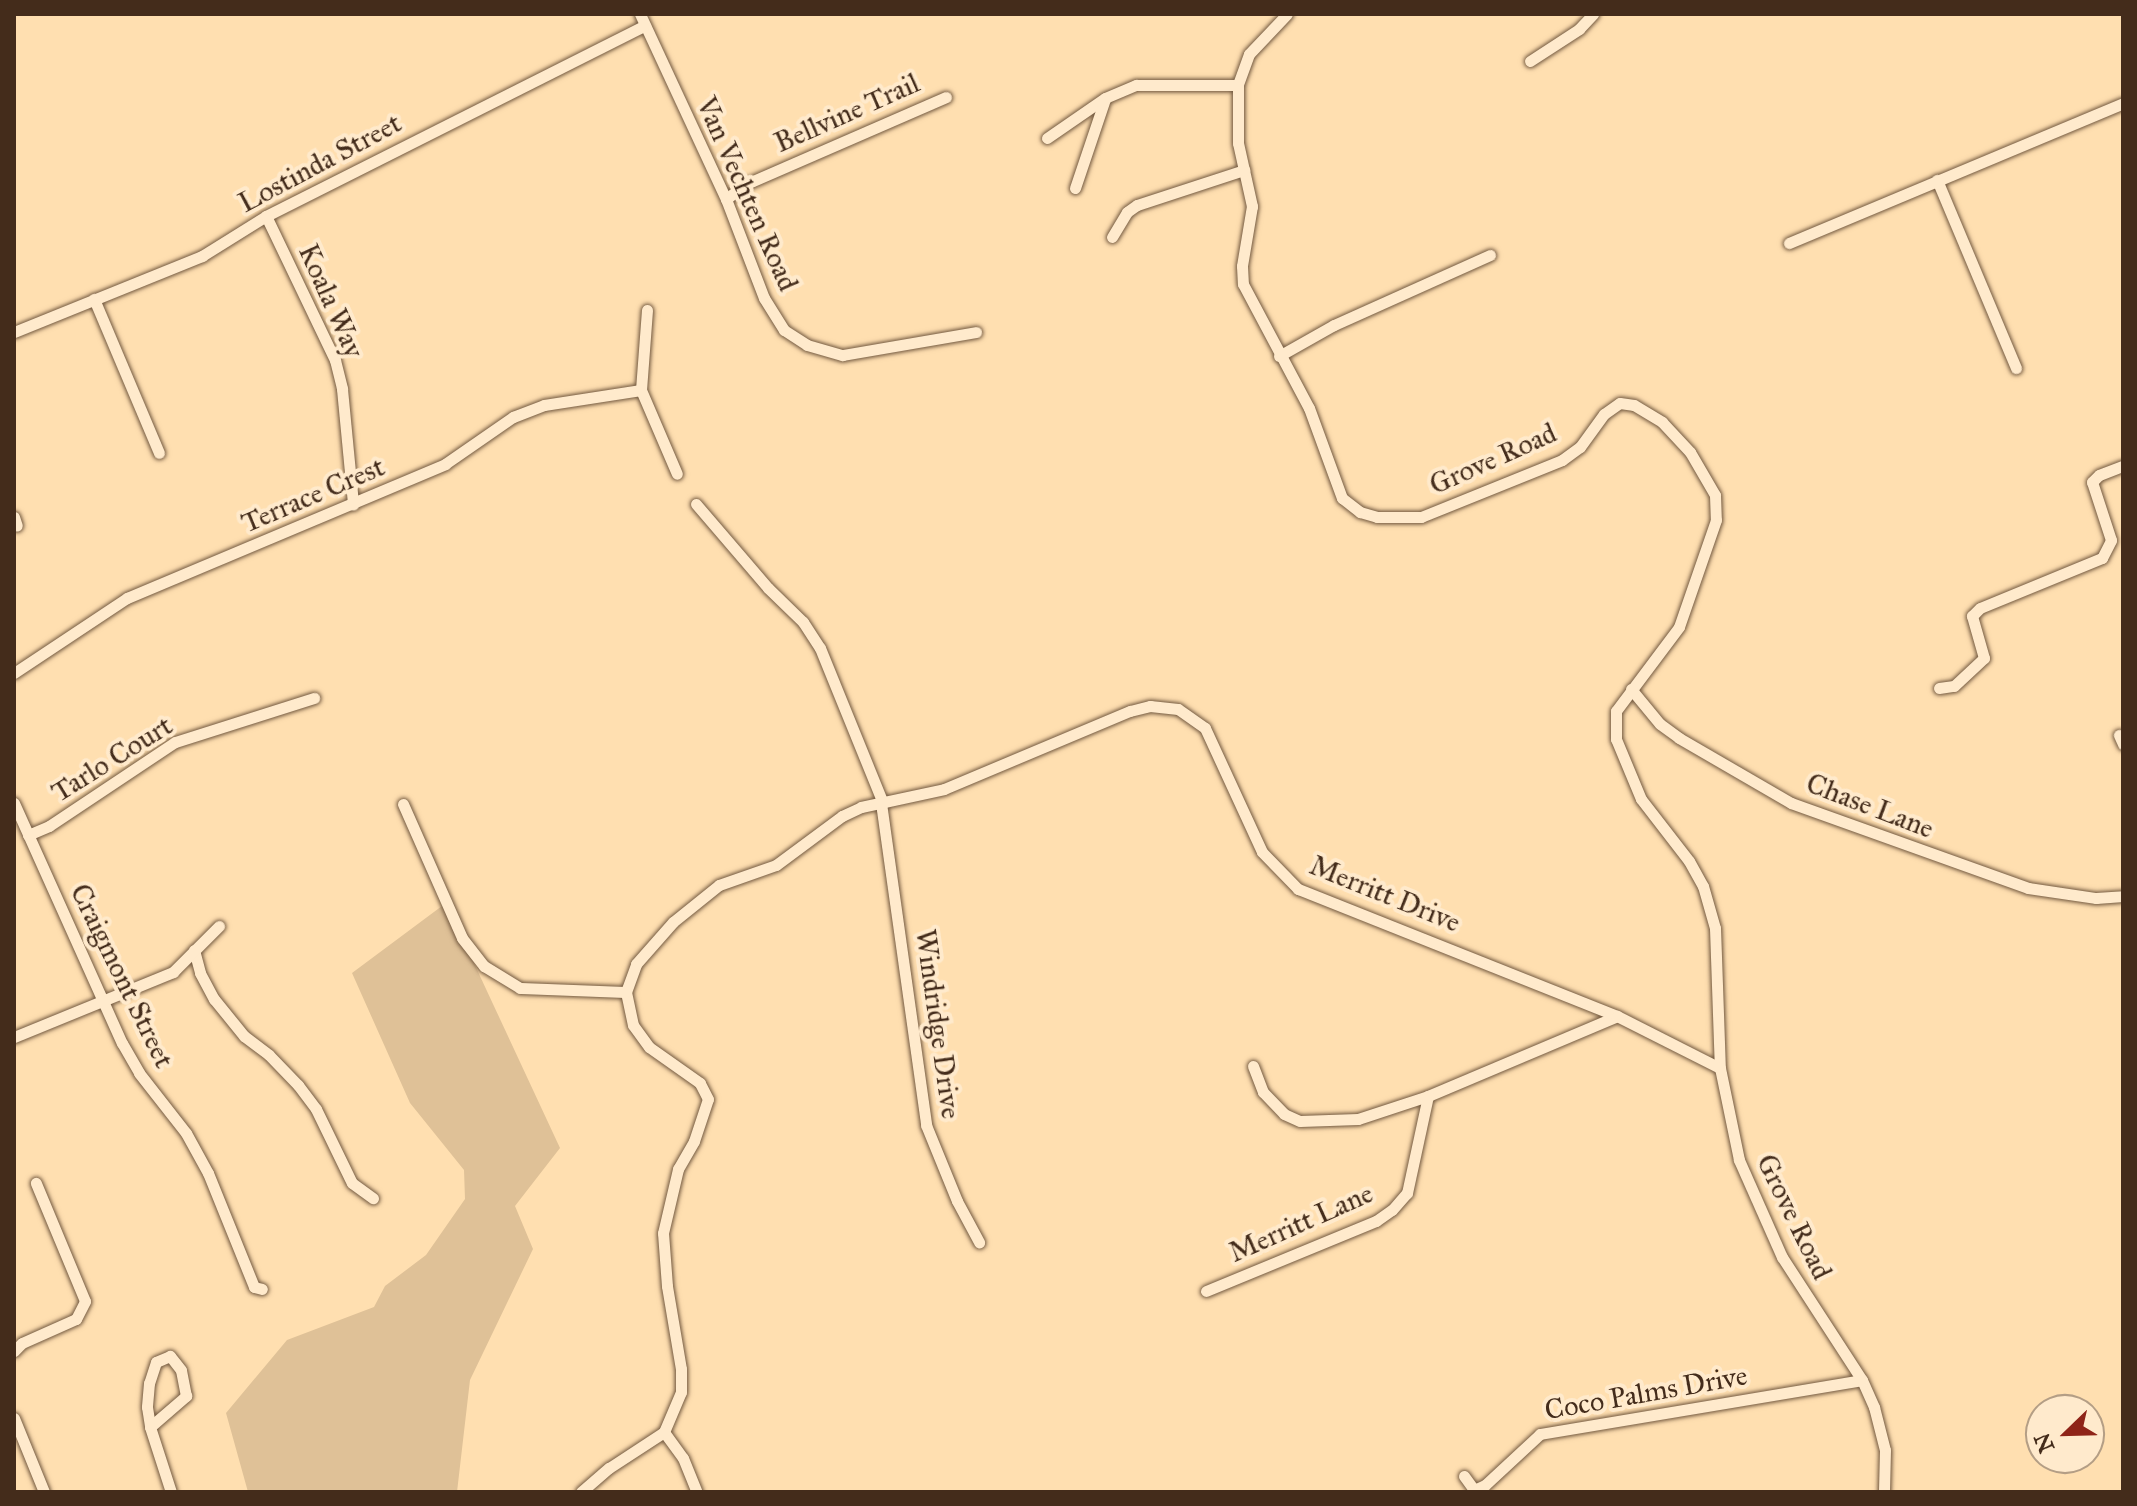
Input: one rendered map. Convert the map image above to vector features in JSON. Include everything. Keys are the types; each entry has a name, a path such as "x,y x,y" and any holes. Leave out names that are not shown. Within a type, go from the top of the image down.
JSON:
{"street":[{"name":"Grove Road","path":"1287,14 1249,54 1238,85 1235,117 1252,206 1242,266 1243,284 1309,408 1342,498 1360,512 1377,517 1421,517 1562,460 1580,447 1604,414 1620,403 1634,405 1662,422 1690,452 1715,495 1716,520 1679,627 1631,689 1614,717 1616,739 1641,799 1689,861 1703,886 1715,928 1720,1068 1739,1160 1765,1222 1812,1306 1862,1380 1874,1407 1885,1450 1884,1492"},
{"path":"1530,61 1579,29 1593,14"},
{"name":"Van Vechten Road","path":"642,20 726,199 764,298 784,330 807,345 843,355 976,332"},
{"name":"Lostinda Street","path":"14,332 202,256 266,216 642,20"},
{"path":"1047,138 1105,98 1136,85 1238,85"},
{"name":"Bellvine Trail","path":"726,199 746,184 946,97"},
{"path":"1075,188 1105,98"},
{"path":"1789,243 2123,103"},
{"path":"1112,237 1127,212 1137,205 1244,170"},
{"path":"1937,180 2016,368"},
{"name":"Koala Way","path":"266,216 335,360 342,389 353,504"},
{"path":"1279,356 1334,325 1490,255"},
{"path":"94,299 159,453"},
{"path":"647,310 641,390 677,474"},
{"name":"Terrace Crest","path":"14,673 127,598 445,464 513,417 544,405 641,390"},
{"path":"1939,688 1954,686 1984,658 1972,616 1980,608 2102,558 2111,540 2092,482 2099,475 2123,466"},
{"name":"Windridge Drive","path":"696,504 768,588 803,622 820,648 882,803 926,1125 957,1201 979,1242"},
{"name":"Chase Lane","path":"1631,689 1660,724 1679,738 1791,803 2028,888 2096,898 2123,896"},
{"name":"Tarlo Court","path":"28,835 49,826 175,742 314,698"},
{"name":"Merritt Drive","path":"626,992 636,964 657,939 719,885 776,865 842,816 944,789 1130,711 1150,706 1178,709 1205,728 1262,852 1298,889 1617,1016 1720,1068"},
{"name":"Craigmont Street","path":"14,803 102,999 139,1073 186,1133 208,1173 254,1287 262,1289"},
{"path":"403,804 462,938 484,966 520,988 626,992 629,1014 643,1040 700,1083 708,1099 698,1131 678,1169 665,1214 667,1286 682,1380 678,1402 664,1432 609,1468 581,1492"},
{"path":"14,1037 173,972 219,926"},
{"path":"194,950 200,973 214,999 244,1036 269,1055 298,1085 316,1109 352,1183 373,1198"},
{"path":"1253,1066 1272,1105 1300,1121 1358,1119 1428,1096 1617,1016"},
{"name":"Merritt Lane","path":"1206,1291 1376,1221 1392,1210 1407,1193 1428,1096"},
{"path":"14,1351 22,1343 76,1319 85,1301 36,1183"},
{"path":"150,1427 186,1396 181,1370 170,1356 156,1362 149,1383 150,1427 171,1492"},
{"name":"Coco Palms Drive","path":"1464,1476 1474,1490 1485,1485 1540,1434 1862,1380"},
{"path":"14,1418 44,1492"},
{"path":"664,1432 683,1458 697,1492"}],"shaded area":[{"path":"446,903 560,1148 515,1206 533,1249 470,1380 457,1492 248,1492 226,1413 287,1340 374,1307 385,1286 426,1255 465,1199 464,1170 410,1103 352,973"}]}
